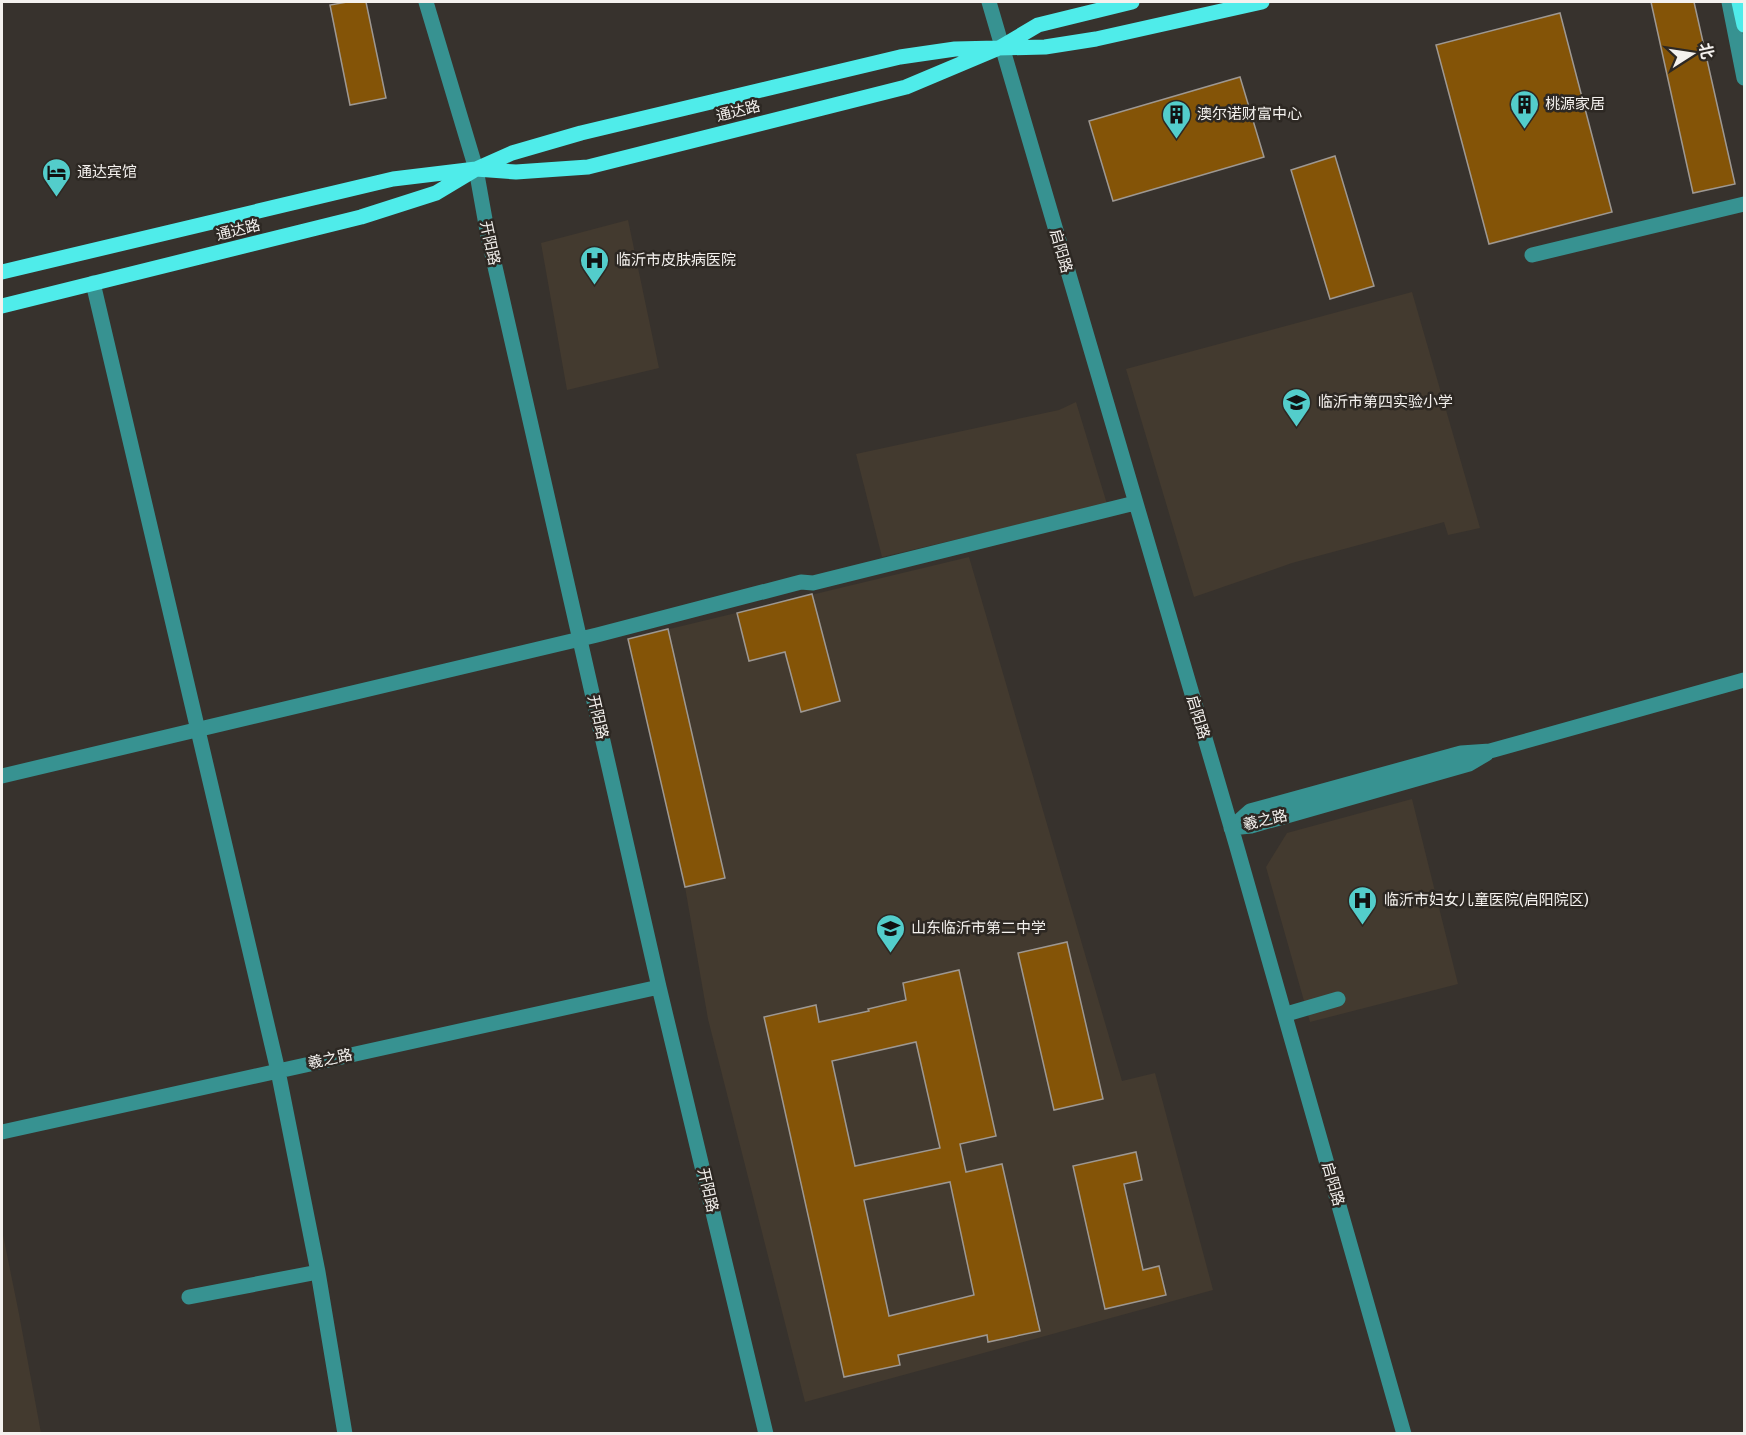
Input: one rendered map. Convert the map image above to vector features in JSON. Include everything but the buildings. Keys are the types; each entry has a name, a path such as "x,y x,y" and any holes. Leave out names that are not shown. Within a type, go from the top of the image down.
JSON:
{"main road":[{"name":"通达路","path":"2,272 393,179 476,170 516,172 588,167 906,87 1001,47 1038,25 1132,2"},
{"name":"通达路","path":"2,306 361,218 436,193 512,153 581,133 900,57 955,49 1046,47 1096,39 1262,2"},
{"path":"1739,2 1744,25"}],"street":[{"name":"开阳路","path":"426,2 476,170 488,236 659,987 766,1434"},
{"name":"启阳路","path":"989,2 1289,1019 1404,1434"},
{"path":"1729,2 1744,78"},
{"path":"1532,255 1744,204"},
{"path":"93,283 278,1071 318,1272 345,1434"},
{"path":"2,776 580,639 801,582 813,583 1135,503"},
{"name":"羲之路","path":"1231,828 1251,826 1469,764 1490,751 1744,680"},
{"name":"羲之路","path":"2,1132 659,987"},
{"path":"1289,1019 1338,999"},
{"path":"189,1297 318,1272"}],"shaded area":[{"name":"临沂市皮肤病医院","path":"628,220 659,368 567,390 541,243"},
{"name":"临沂市第四实验小学","path":"1412,292 1480,528 1448,535 1444,522 1292,563 1194,597 1126,369"},
{"path":"1076,402 1107,504 882,557 856,454 1059,410"},
{"name":"山东临沂市第二中学","path":"969,557 1122,1081 1155,1073 1213,1290 805,1402 708,1019 685,887 628,639"},
{"name":"临沂市妇女儿童医院(启阳院区)","path":"1412,799 1458,984 1310,1022 1266,867 1287,833"},
{"path":"2,1230 19,1314 41,1433 2,1433"}],"place":[{"name":"桃源家居","path":"1524,130"},
{"name":"澳尔诺财富中心","path":"1176,140"},
{"name":"通达宾馆","path":"56,198"},
{"name":"临沂市皮肤病医院","path":"595,286"},
{"name":"临沂市第四实验小学","path":"1297,428"},
{"name":"临沂市妇女儿童医院(启阳院区)","path":"1363,926"},
{"name":"山东临沂市第二中学","path":"890,954"}]}
